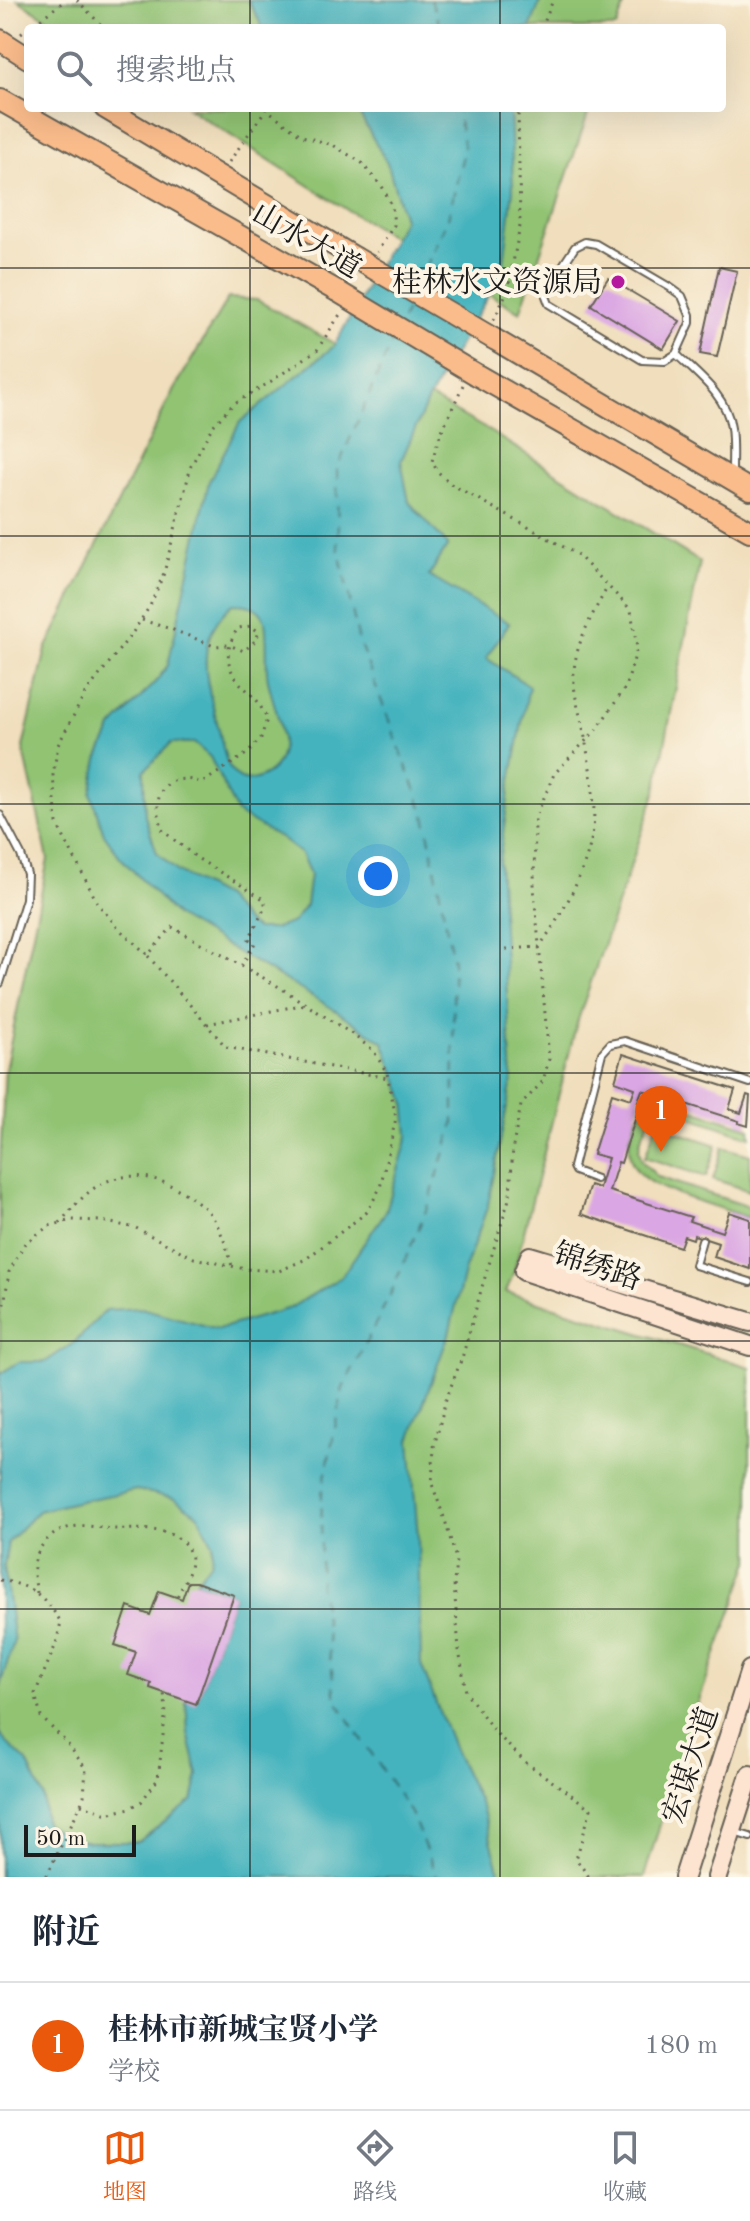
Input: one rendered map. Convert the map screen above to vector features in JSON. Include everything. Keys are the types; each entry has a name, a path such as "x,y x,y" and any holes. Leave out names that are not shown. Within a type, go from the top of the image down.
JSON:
{"main road":[{"path":"3,42 24,55"},
{"name":"山水大道","path":"0,100 342,297 471,378 750,531"},
{"name":"山水大道","path":"112,112 492,334 741,485"}],"street":[{"name":"锦绣路","path":"750,1322 530,1256 524,1271 750,1346"},
{"name":"宏谋大道","path":"684,1877 750,1670"},
{"name":"宏谋大道","path":"717,1877 741,1834 750,1775"}],"lane":[{"path":"585,242 596,244 682,296 690,323 676,354 665,361 642,360 549,304 546,296 550,285 576,246 585,242"},
{"path":"676,354 716,393 725,408 741,485"},
{"path":"0,815 21,855 27,874 26,899 0,983"},
{"path":"596,1179 575,1171 573,1167 602,1053 610,1044 625,1041 750,1083"},
{"path":"702,1240 695,1265 750,1282"}],"path":[{"path":"30,24 66,0"},
{"path":"77,0 100,24"},
{"path":"544,24 553,0"},
{"path":"3,42 24,28"},
{"path":"219,176 262,112"},
{"path":"270,112 302,136 333,145 362,163 383,188 392,206 394,225 362,260"},
{"path":"492,334 508,289 520,226 518,112"},
{"path":"342,297 317,350 233,404 212,427 191,466 164,573 150,606 85,694 58,745 53,775 57,824 98,904 119,929 148,955 226,1047 388,1078"},
{"path":"471,378 440,435 432,461 437,471 451,484 508,518 578,555 631,610 637,648 626,687 596,730 554,774 535,819 534,888 549,1059 543,1081 521,1105 513,1146 510,1196 462,1358 446,1399 434,1447 432,1484 456,1559 454,1584 466,1692 494,1731 525,1762 591,1809 576,1859 589,1877"},
{"path":"539,947 557,922 581,872 592,835 593,802 574,671 583,633 608,586"},
{"path":"141,620 214,646 229,645 244,651 256,640 259,632 251,626 238,628 229,645 229,665 267,719 261,738 239,760 202,783 193,779 175,779 165,785 158,803 163,831 197,858 265,900 265,907 249,939 255,943 241,966"},
{"path":"0,1320 9,1272 25,1243 49,1226 72,1220 101,1221 136,1228 194,1258 279,1271 306,1259 367,1212 380,1188 396,1118 388,1078 373,1050 306,1004 172,927 148,955"},
{"path":"506,949 539,947"},
{"path":"207,1025 306,1004"},
{"path":"60,1223 78,1202 104,1182 131,1175 154,1179 179,1189 206,1208 223,1235 232,1266"},
{"path":"38,1594 33,1569 37,1554 52,1533 77,1526 155,1530 172,1535 188,1548 191,1559 177,1597"},
{"path":"0,1580 24,1584 47,1602 61,1622 56,1644 35,1694 41,1717 67,1743 86,1769 84,1796 46,1877"},
{"path":"81,1804 107,1814 141,1802 158,1779 165,1720 164,1693"}],"green space":[{"path":"18,0 626,0 617,24 56,24"},
{"path":"194,112 589,112 520,312 352,213"},
{"path":"228,298 257,300 486,429 700,562 656,791 576,1026 514,1272 506,1292 750,1367 750,1561 692,1720 644,1877 0,1877 0,1163 5,1070 48,859 23,747 46,649 172,393"},
{"path":"668,1102 750,1128 750,1137 682,1114 657,1115 649,1121 641,1138 639,1150 642,1161 658,1177 750,1207 750,1218 663,1189 641,1175 634,1166 629,1141 634,1124 648,1107"},
{"path":"656,1125 717,1145 706,1177 645,1157"},
{"path":"723,1147 750,1155 750,1191 713,1179"}],"water":[{"path":"248,0 541,0 532,24 261,24"},
{"path":"358,112 510,112 513,190 503,270 428,400 401,461 409,502 448,545 429,576 509,623 486,658 529,686 499,862 512,1080 488,1205 464,1272 449,1334 410,1440 418,1537 421,1664 455,1752 483,1810 501,1877 0,1877 0,1732 27,1762 43,1796 45,1823 64,1836 90,1842 138,1842 192,1801 198,1775 188,1733 186,1700 196,1703 234,1595 196,1582 211,1561 213,1544 198,1515 173,1498 137,1490 38,1511 8,1542 4,1566 14,1641 0,1686 0,1374 19,1362 45,1362 75,1342 106,1310 141,1308 218,1329 290,1308 341,1277 386,1211 408,1136 405,1100 383,1042 327,1005 176,916 120,857 104,834 91,794 98,759 112,728 168,665 209,481 240,422 334,346 404,219 388,165","holes":["233,604 255,608 264,618 267,673 282,747 279,760 271,771 250,780 236,776 226,760 206,666 211,633 219,618","171,743 194,743 210,757 237,813 301,854 310,874 306,905 293,922 274,929 256,929 224,897 178,872 157,853 145,816 144,771"]}],"building":[{"path":"719,267 737,271 717,357 700,354"},
{"path":"608,278 680,321 663,349 591,305"},
{"path":"623,1054 735,1090 729,1109 741,1113 747,1095 750,1096 748,1126 642,1090 621,1163 618,1162 609,1191 691,1217 689,1221 722,1232 729,1212 750,1219 750,1269 714,1257 718,1243 694,1235 693,1239 684,1236 680,1247 581,1214 590,1185 599,1188 608,1158 593,1154 612,1093 631,1099 635,1088 615,1081"},
{"path":"188,1582 234,1595 196,1704 150,1688 151,1683 128,1675 136,1652 115,1645 128,1607 150,1615 159,1591 182,1599"}],"ferry route":[{"path":"431,0 440,24"},
{"path":"418,284 448,218 464,151 458,112"},
{"path":"402,320 410,301"},
{"path":"394,337 337,469 338,547 359,642 425,815 453,961 454,1124 427,1208 391,1293 343,1388 322,1493 320,1586 336,1700 411,1813 437,1877"}],"place":[{"name":"桂林水文资源局","path":"618,282"},
{"name":"桂林市新城宝贤小学","path":"661,1152"}]}
